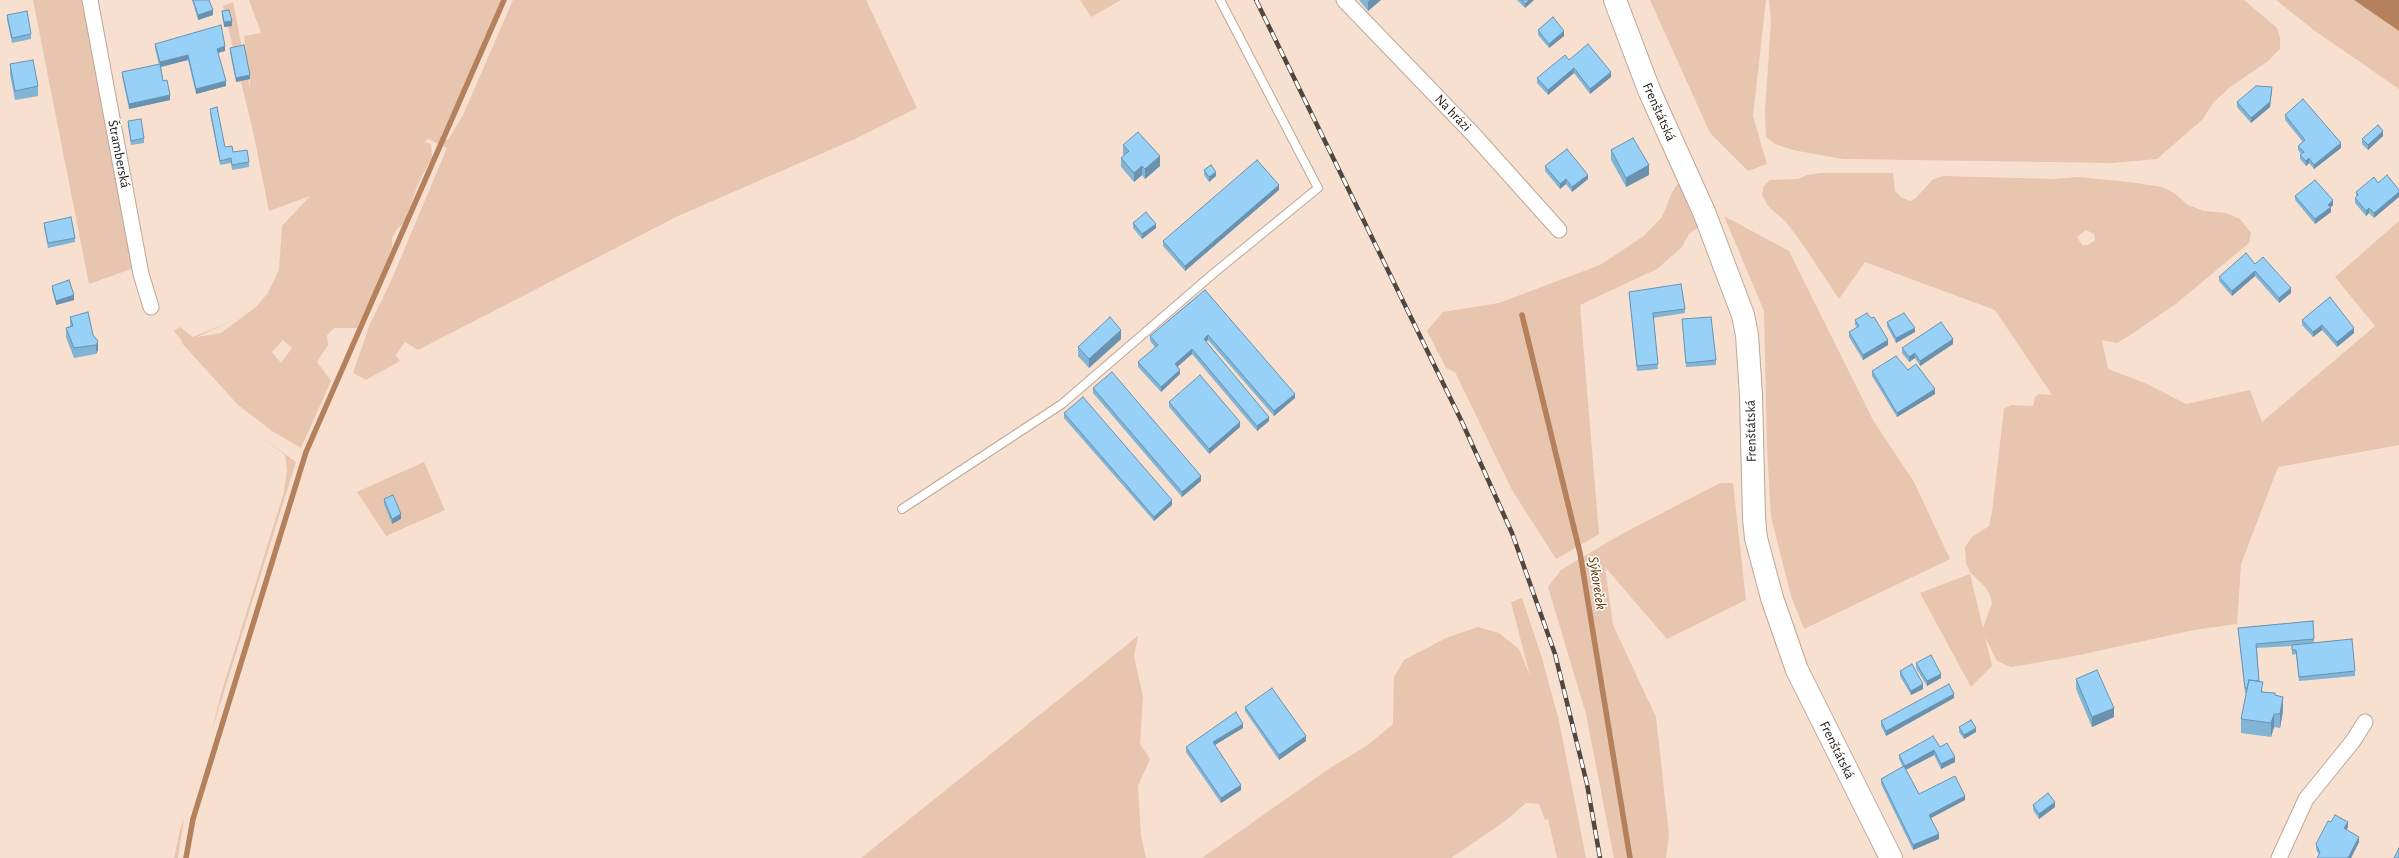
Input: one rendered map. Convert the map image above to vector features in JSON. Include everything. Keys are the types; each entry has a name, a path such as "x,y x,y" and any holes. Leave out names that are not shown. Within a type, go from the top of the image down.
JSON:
{"main road":[{"name":"Frenštátská","path":"1615,0 1649,90 1704,212 1743,315 1746,335 1754,518 1758,545 1772,598 1797,670 1891,858"}],"street":[{"name":"Štramberská","path":"90,0 141,274 151,306"},
{"name":"Na hrázi","path":"1344,0 1473,134 1559,230"},
{"path":"2279,858 2306,799 2353,741 2365,722"}],"lane":[{"path":"902,509 1062,404 1214,273 1318,188 1220,0"}],"shaded area":[{"path":"33,0 83,0 134,268 89,284"},
{"path":"249,0 504,0 441,136 448,140 463,115 513,0 866,0 917,108 855,139 678,216 418,350 405,342 396,355 400,361 366,380 353,373 370,324 391,281 447,148 428,139 425,142 431,144 432,157 418,184 404,223 397,229 392,238 392,247 379,281 357,328 334,328 327,335 328,345 317,362 331,381 301,448 272,431 238,405 181,342 182,341 174,331 180,327 193,337 232,321 197,337 221,333 256,307 268,293 279,270 282,226 310,196 269,211 254,136 223,6 233,2 251,94 244,36 261,33","holes":["283,340 292,348 281,363 272,352"]},
{"path":"1080,0 1121,0 1091,17"},
{"path":"1650,0 1766,0 1753,116 1767,164 1748,171 1710,133"},
{"path":"1769,0 2244,0 2277,28 2280,38 2280,49 2268,61 2229,88 2213,103 2203,119 2157,159 2113,163 1843,159 1793,150 1775,144 1766,137 1765,111 1771,21"},
{"path":"2276,0 2354,0 2399,31 2399,89 2315,31"},
{"path":"2354,0 2399,0 2399,31"},
{"path":"1821,173 1893,173 1895,191 1902,198 1911,201 1916,198 1932,180 1943,176 2053,179 2078,177 2129,182 2162,187 2174,193 2188,205 2204,211 2226,213 2240,219 2251,233 2249,243 2177,303 2132,334 2117,343 2102,340 2108,369 2145,383 2186,404 2250,390 2262,422 2375,326 2335,277 2399,221 2399,445 2278,467 2241,564 2237,624 2194,630 2070,657 2011,667 1997,661 1985,637 1992,666 1971,687 1920,593 1970,574 1983,628 1992,603 1986,588 1970,572 1966,563 1965,547 1972,537 1989,526 2004,409 2011,405 2033,406 2035,397 2039,394 2052,395 1995,310 1865,262 1839,299 1801,242 1786,222 1768,206 1762,195 1764,186 1770,180 1798,179 1807,175","holes":["2086,230 2094,234 2095,240 2088,245 2082,245 2077,237"]},
{"path":"1678,183 1698,227 1689,234 1682,247 1657,269 1580,305 1599,534 1556,559 1512,490 1455,372 1446,368 1427,331 1443,312 1499,303 1600,265 1644,236 1662,217 1672,192"},
{"path":"1724,216 1789,251 1873,420 1914,482 1950,559 1804,629 1791,596 1771,517 1767,447 1764,311"},
{"path":"257,434 296,462 212,730 221,694 284,492 287,469 285,455"},
{"path":"424,462 445,510 386,536 357,492"},
{"path":"1720,483 1733,483 1746,600 1667,639 1605,567 1613,625 1656,717 1669,835 1666,858 1614,858 1586,714 1548,587 1561,570 1620,535"},
{"path":"1522,598 1542,658 1559,721 1586,858 1557,858 1548,819 1545,820 1539,804 1526,803 1504,822 1451,858 1202,858 1330,768 1368,745 1393,724 1394,677 1404,660 1446,638 1478,627 1499,633 1519,649 1530,676 1511,602"},
{"path":"1138,636 1134,656 1143,697 1140,744 1150,759 1138,786 1141,835 1146,858 861,858"},
{"path":"184,818 178,858 174,858 180,830"}],"building":[{"path":"193,0 209,0 213,10 198,15"},
{"path":"1522,0 1529,0 1525,4"},
{"path":"229,10 232,21 224,22 222,11"},
{"path":"27,11 31,34 12,38 7,15"},
{"path":"1553,17 1564,31 1549,44 1538,30"},
{"path":"221,25 225,46 217,49 226,81 196,89 188,55 160,62 155,44"},
{"path":"1588,44 1611,72 1590,89 1574,68 1548,90 1537,78 1565,55 1569,60"},
{"path":"244,45 250,75 236,78 230,48"},
{"path":"33,60 38,86 15,91 10,64"},
{"path":"160,64 163,81 167,80 170,95 129,104 122,72"},
{"path":"2256,86 2272,87 2270,102 2251,118 2237,102"},
{"path":"2303,99 2341,143 2314,165 2309,158 2306,161 2300,155 2304,152 2298,146 2305,140 2285,115"},
{"path":"217,107 225,147 232,146 233,152 247,150 249,162 232,165 231,158 220,161 210,109"},
{"path":"141,119 144,138 131,141 128,121"},
{"path":"2378,125 2383,131 2368,145 2362,139"},
{"path":"1138,132 1160,156 1145,169 1142,166 1134,173 1121,158 1129,151 1123,145"},
{"path":"1633,138 1649,165 1626,178 1611,150"},
{"path":"1567,149 1588,175 1572,187 1566,179 1560,184 1545,166"},
{"path":"1257,160 1279,185 1185,266 1163,241"},
{"path":"1211,165 1216,172 1209,177 1204,170"},
{"path":"2387,175 2399,192 2374,213 2369,208 2366,211 2355,198 2358,195 2356,192 2374,177 2378,183"},
{"path":"2315,180 2333,200 2328,205 2331,207 2315,219 2295,196"},
{"path":"1146,212 1156,224 1142,234 1133,223"},
{"path":"71,217 75,238 48,243 44,223"},
{"path":"2246,253 2255,264 2263,257 2291,288 2279,298 2255,271 2232,291 2219,277"},
{"path":"69,280 74,295 56,301 52,286"},
{"path":"1681,284 1685,309 1653,313 1658,364 1637,366 1629,292"},
{"path":"1205,290 1295,394 1274,411 1208,335 1204,339 1269,417 1257,426 1192,349 1175,364 1180,370 1161,387 1138,362 1158,345 1150,336"},
{"path":"2330,297 2354,328 2337,342 2322,325 2313,332 2302,320"},
{"path":"88,312 93,335 98,341 96,345 74,348 66,328 73,326 70,317"},
{"path":"1867,313 1871,318 1874,317 1888,340 1863,355 1849,332 1859,326 1855,320"},
{"path":"1904,313 1915,328 1896,338 1887,322"},
{"path":"1110,317 1121,330 1089,359 1078,347"},
{"path":"1711,317 1716,360 1686,363 1682,319"},
{"path":"1941,322 1953,339 1920,361 1915,353 1909,357 1902,348"},
{"path":"1896,356 1908,370 1916,364 1935,389 1897,413 1872,371"},
{"path":"1112,372 1201,476 1182,492 1093,388"},
{"path":"1200,375 1240,422 1209,449 1169,402"},
{"path":"1083,397 1172,500 1154,517 1064,413"},
{"path":"393,495 401,514 392,519 384,499"},
{"path":"2313,621 2314,639 2256,644 2259,681 2249,680 2247,688 2245,688 2238,628"},
{"path":"2352,639 2355,671 2299,677 2296,650 2292,650 2292,645"},
{"path":"1931,655 1941,674 1927,681 1916,663"},
{"path":"1912,664 1923,684 1911,691 1900,671"},
{"path":"2097,670 2114,708 2092,717 2076,679"},
{"path":"2249,680 2263,682 2261,692 2275,693 2275,695 2283,697 2280,714 2274,714 2271,723 2241,719"},
{"path":"1949,684 1954,694 1886,731 1881,721"},
{"path":"1272,688 1306,736 1279,755 1245,707"},
{"path":"1236,712 1243,724 1213,742 1241,785 1221,798 1186,747"},
{"path":"1971,720 1976,728 1964,735 1959,727"},
{"path":"1933,736 1940,747 1947,743 1955,757 1941,764 1934,750 1905,766 1899,755"},
{"path":"1904,766 1919,794 1955,776 1965,796 1929,815 1939,834 1913,845 1881,779"},
{"path":"2048,793 2055,802 2039,814 2033,805"},
{"path":"2335,815 2348,822 2344,828 2359,837 2348,858 2317,858 2320,853 2316,844 2328,821 2331,822"},
{"path":"2399,848 2399,858 2394,858"}],"waterway":[{"path":"186,858 193,819 306,452 504,0"},
{"name":"Sýkoreček","path":"1522,315 1580,553 1630,858"}],"railway":[{"path":"1256,0 1462,422 1512,533 1555,654 1587,784 1600,858"}]}
